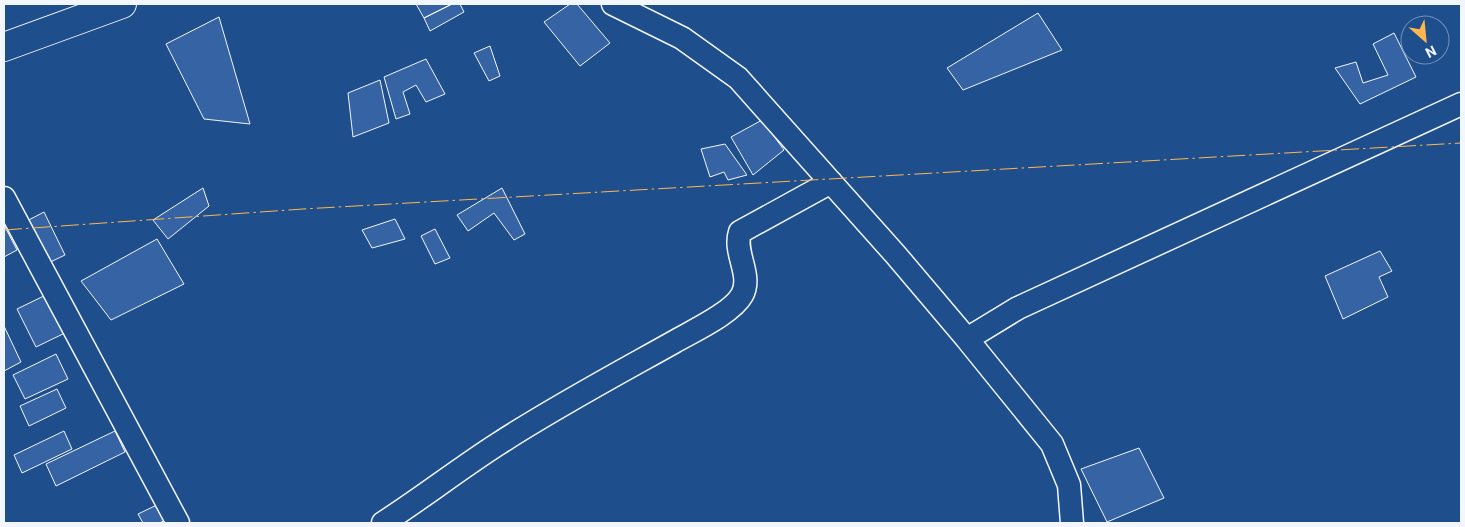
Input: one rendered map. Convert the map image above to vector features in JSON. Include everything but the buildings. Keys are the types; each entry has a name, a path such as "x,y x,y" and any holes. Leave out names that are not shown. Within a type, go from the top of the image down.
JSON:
{"main road":[{"path":"4,47 122,4"}],"street":[{"path":"613,4 682,38 738,78 895,254 1052,444 1069,485 1072,523"},
{"path":"966,338 1018,308 1461,104"},
{"path":"383,523 497,444 734,306 742,294 746,282 737,241 740,232 831,182"},
{"path":"4,198 178,523"}],"power":[{"path":"4,230 303,209 1461,143"}]}
